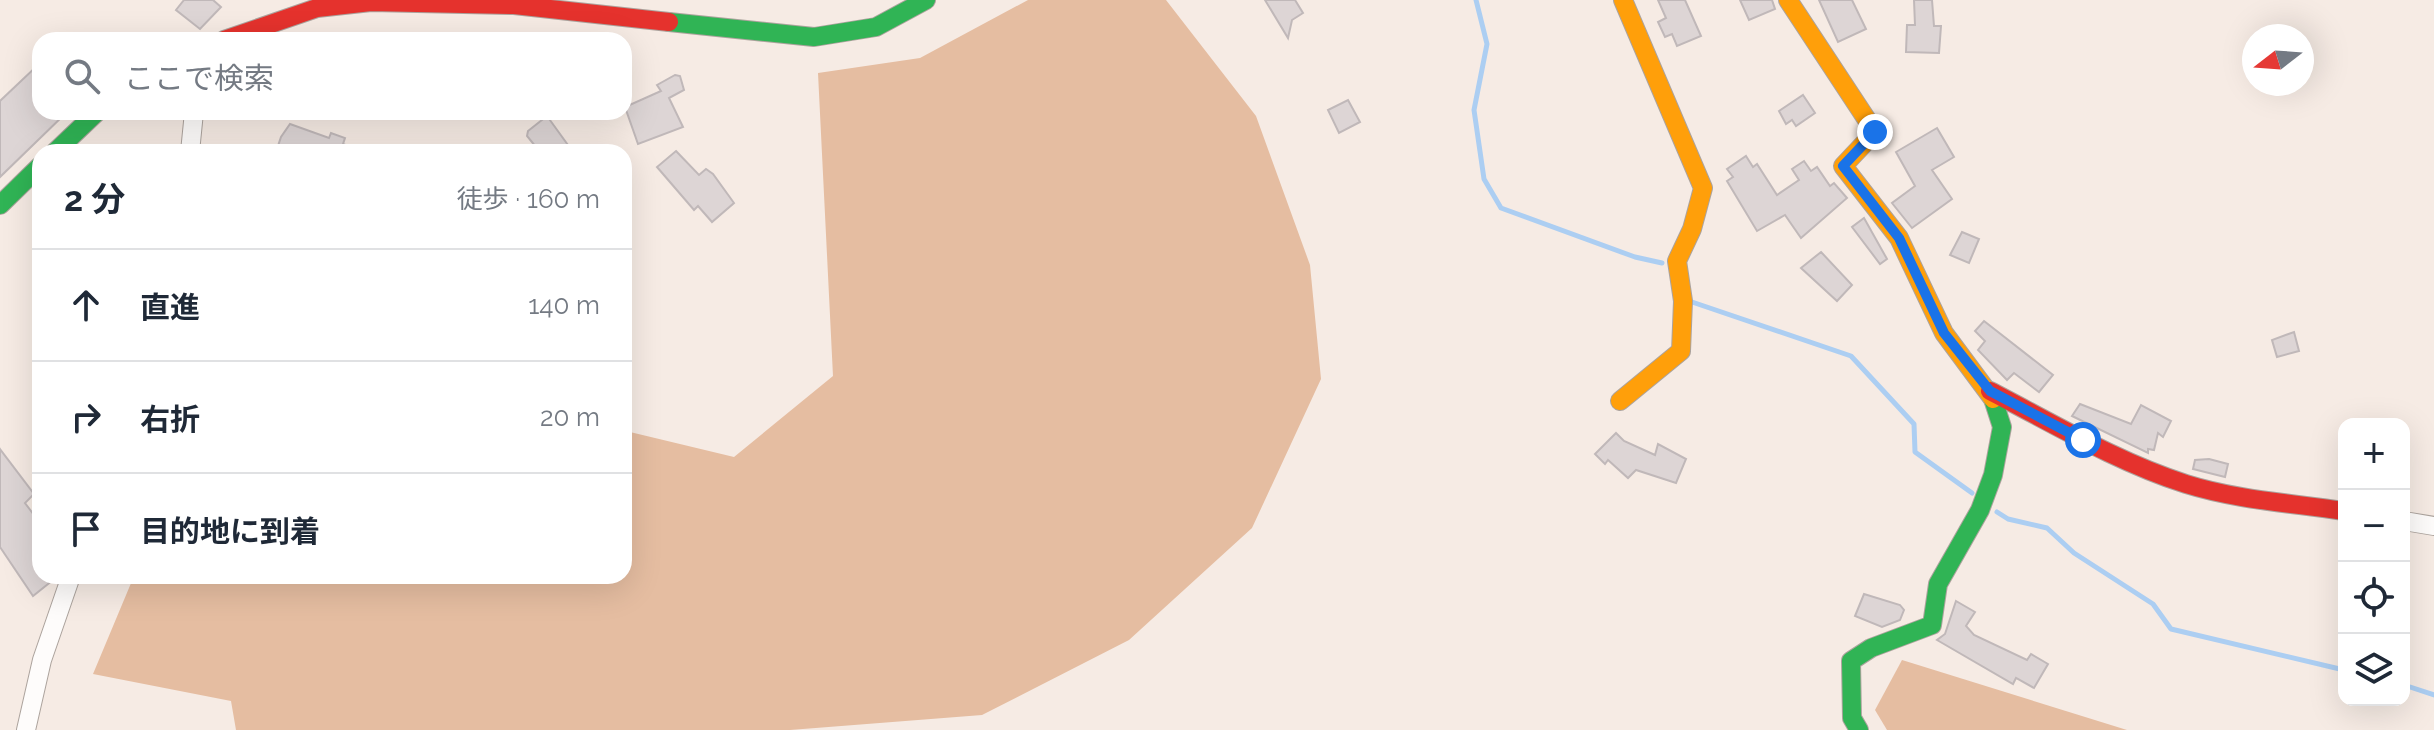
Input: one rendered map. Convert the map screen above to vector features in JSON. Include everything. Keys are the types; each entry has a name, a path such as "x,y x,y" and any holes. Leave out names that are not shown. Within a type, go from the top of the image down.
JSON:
{"street":[{"path":"247,32 317,8 371,2 514,5 814,37 876,27 926,0"},
{"path":"1620,401 1681,351 1683,301 1677,261 1692,229 1703,188 1623,0"},
{"path":"1788,0 1875,132 1843,166 1899,238 1944,333 1990,391 2002,427 1993,475 1980,510 1938,584 1932,625 1871,648 1851,661 1852,718 1859,730"},
{"path":"63,144 89,120"},
{"path":"191,144 193,120"},
{"path":"0,205 32,174"},
{"path":"1990,391 2083,440 2169,478 2249,497 2338,510"},
{"path":"2410,522 2434,526"},
{"path":"26,730 42,660 68,584"}],"shaded area":[{"path":"1028,0 1166,0 1256,116 1310,265 1321,379 1252,528 1129,640 982,715 790,730 236,730 231,701 93,674 131,584 632,584 632,432 734,457 833,376 818,73 920,58"},
{"path":"1902,660 2127,730 1887,730 1875,710"}],"building":[{"path":"184,0 213,0 221,7 200,29 176,10"},
{"path":"1265,0 1295,0 1303,13 1292,20 1288,38"},
{"path":"1658,0 1685,0 1701,36 1677,46 1672,34 1665,37 1658,22 1666,18"},
{"path":"1740,0 1772,0 1775,9 1749,20"},
{"path":"1819,0 1852,0 1866,29 1838,42"},
{"path":"1914,0 1932,0 1934,26 1941,26 1939,53 1906,52 1907,25 1915,25"},
{"path":"32,71 32,120 59,120 0,177 0,101"},
{"path":"675,75 680,76 684,90 669,98 683,127 638,144 630,120 632,120 632,104 661,91 657,85"},
{"path":"1803,95 1815,113 1796,126 1792,120 1786,124 1779,111"},
{"path":"1348,100 1360,122 1339,133 1328,110"},
{"path":"542,120 550,120 567,144 534,144 527,136 528,131"},
{"path":"290,124 329,138 331,133 345,138 343,144 279,144"},
{"path":"1937,128 1954,157 1932,170 1952,199 1912,228 1892,203 1915,186 1896,152"},
{"path":"676,151 699,175 706,169 713,174 734,203 712,222 698,206 694,210 657,167"},
{"path":"1746,156 1753,167 1757,164 1777,195 1799,180 1792,169 1804,161 1811,171 1817,167 1830,186 1834,183 1847,198 1801,238 1785,215 1757,231 1727,181 1733,177 1727,169"},
{"path":"1864,218 1887,259 1880,264 1852,227"},
{"path":"1962,232 1979,239 1969,263 1950,255"},
{"path":"1821,252 1852,285 1837,301 1801,268"},
{"path":"1984,321 2053,375 2039,392 2014,373 2007,380 1978,350 1985,341 1975,331"},
{"path":"2294,332 2299,351 2277,357 2272,340"},
{"path":"2080,404 2131,424 2141,405 2171,421 2163,437 2158,433 2154,450 2148,449 2148,453 2072,416"},
{"path":"1616,433 1624,441 1655,455 1658,444 1686,459 1676,483 1636,470 1628,478 1608,460 1605,464 1595,454"},
{"path":"0,449 32,491 25,503 32,512 32,584 48,584 33,596 0,547"},
{"path":"2209,459 2228,464 2225,477 2193,469 2195,460"},
{"path":"1864,594 1900,605 1904,610 1900,620 1882,627 1855,616"},
{"path":"1956,601 1975,612 1966,626 1974,635 2027,660 2031,654 2048,664 2034,688 2016,678 2013,684 1937,640 1945,634"}],"waterway":[{"path":"1476,0 1487,44 1474,110 1484,179 1501,208 1635,257 1662,263"},
{"path":"1692,302 1851,356 1914,424 1915,452 1972,493"},
{"path":"1997,512 2008,519 2047,528 2074,553 2153,604 2171,629 2338,669"},
{"path":"2410,687 2434,695"}],"traffic: fast":[{"path":"669,22 814,37 876,27 926,0"},
{"path":"63,144 89,120"},
{"path":"0,205 32,174"},
{"path":"1859,730 1852,718 1851,661 1871,648 1932,625 1938,584 1980,510 1993,475 2002,427 1993,399"}],"traffic: slow":[{"path":"1620,401 1681,351 1683,301 1677,261 1692,229 1703,188 1623,0"},
{"path":"1788,0 1875,132 1843,166 1899,238 1944,333 1993,399"}],"traffic: jam":[{"path":"247,32 317,8 371,2 514,5 669,22"},
{"path":"1990,391 2111,454 2186,484 2244,497 2338,510"}],"route":[{"path":"1875,132 1843,166 1899,238 1944,333 1990,391 2083,440"}]}
